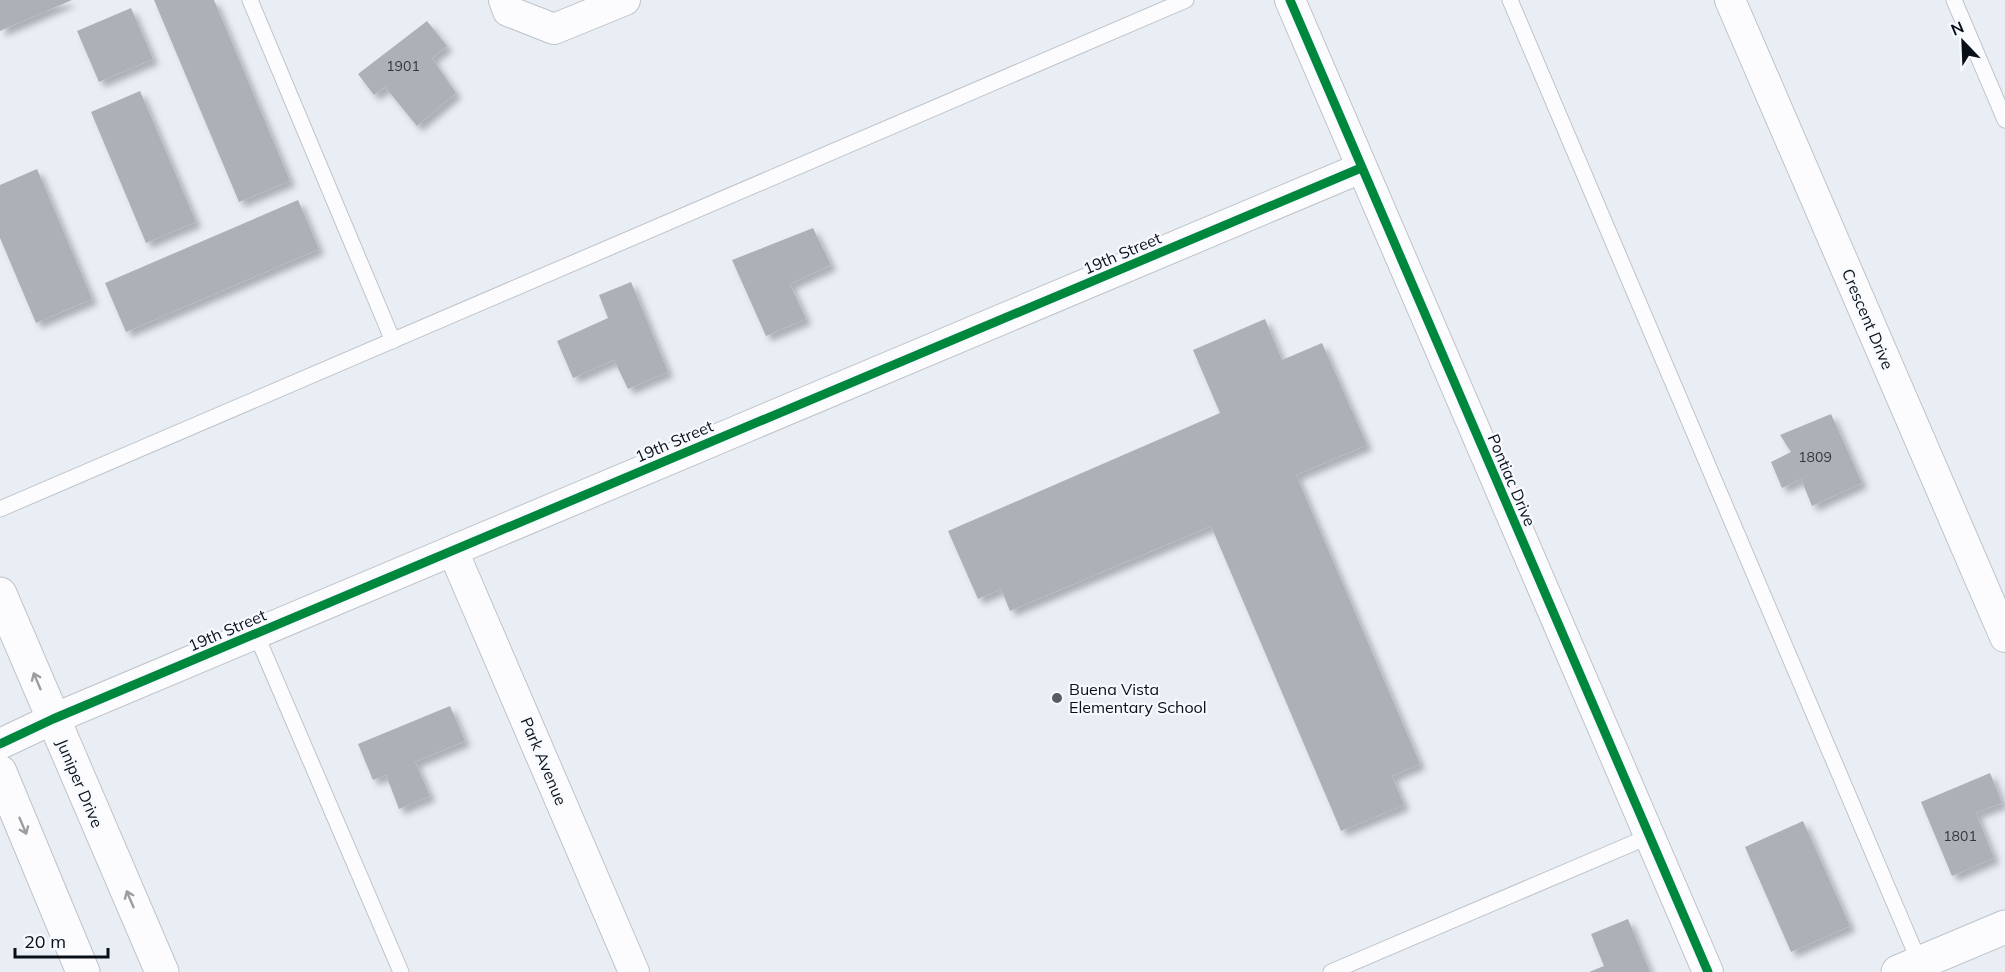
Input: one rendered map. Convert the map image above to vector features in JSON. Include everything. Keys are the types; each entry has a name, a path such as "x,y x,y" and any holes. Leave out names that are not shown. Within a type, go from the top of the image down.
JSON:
{"street":[{"path":"504,0 508,11 554,29 625,0"},
{"name":"Pontiac Drive","path":"1290,0 1708,972"},
{"name":"Crescent Drive","path":"1730,0 2005,637"},
{"name":"19th Street","path":"0,744 1361,168"},
{"name":"Park Avenue","path":"453,551 634,972"},
{"name":"Juniper Drive","path":"0,594 162,972"},
{"path":"0,772 83,972"},
{"path":"1914,969 2005,927"}],"lane":[{"path":"250,0 393,341"},
{"path":"0,509 1186,0"},
{"path":"1510,0 1914,969"},
{"path":"1954,0 2005,120"},
{"path":"256,634 401,972"},
{"path":"1331,972 1650,836"}],"building":[{"path":"0,0 72,0 0,31"},
{"path":"154,0 214,0 290,181 239,202"},
{"path":"131,8 153,59 99,82 77,31"},
{"path":"427,21 447,46 432,58 456,93 417,126 385,87 374,95 358,74"},
{"path":"140,91 196,222 146,243 91,112"},
{"path":"37,169 92,299 36,323 0,238 0,185"},
{"path":"298,200 319,249 126,332 105,283"},
{"path":"813,228 831,265 790,284 806,319 766,336 732,260"},
{"path":"631,282 668,372 628,389 614,360 573,378 557,341 608,318 599,295"},
{"path":"1265,319 1282,360 1322,343 1367,445 1296,475 1420,764 1392,776 1404,805 1341,831 1211,526 1010,611 1001,589 978,599 948,531 1220,413 1193,350"},
{"path":"1831,414 1862,483 1812,506 1801,479 1782,488 1771,462 1791,452 1780,435"},
{"path":"450,706 465,741 415,762 430,796 399,809 386,775 373,780 358,744"},
{"path":"1990,773 2002,803 1976,813 1994,858 1952,876 1921,802"},
{"path":"1803,821 1850,926 1791,952 1745,847"},
{"path":"1628,919 1650,972 1589,972 1604,966 1591,934"}],"cycle path":[{"path":"1290,0 1708,972"},
{"path":"0,744 53,719 1361,168"}],"place":[{"name":"Buena Vista Elementary School","path":"1057,698"}]}
